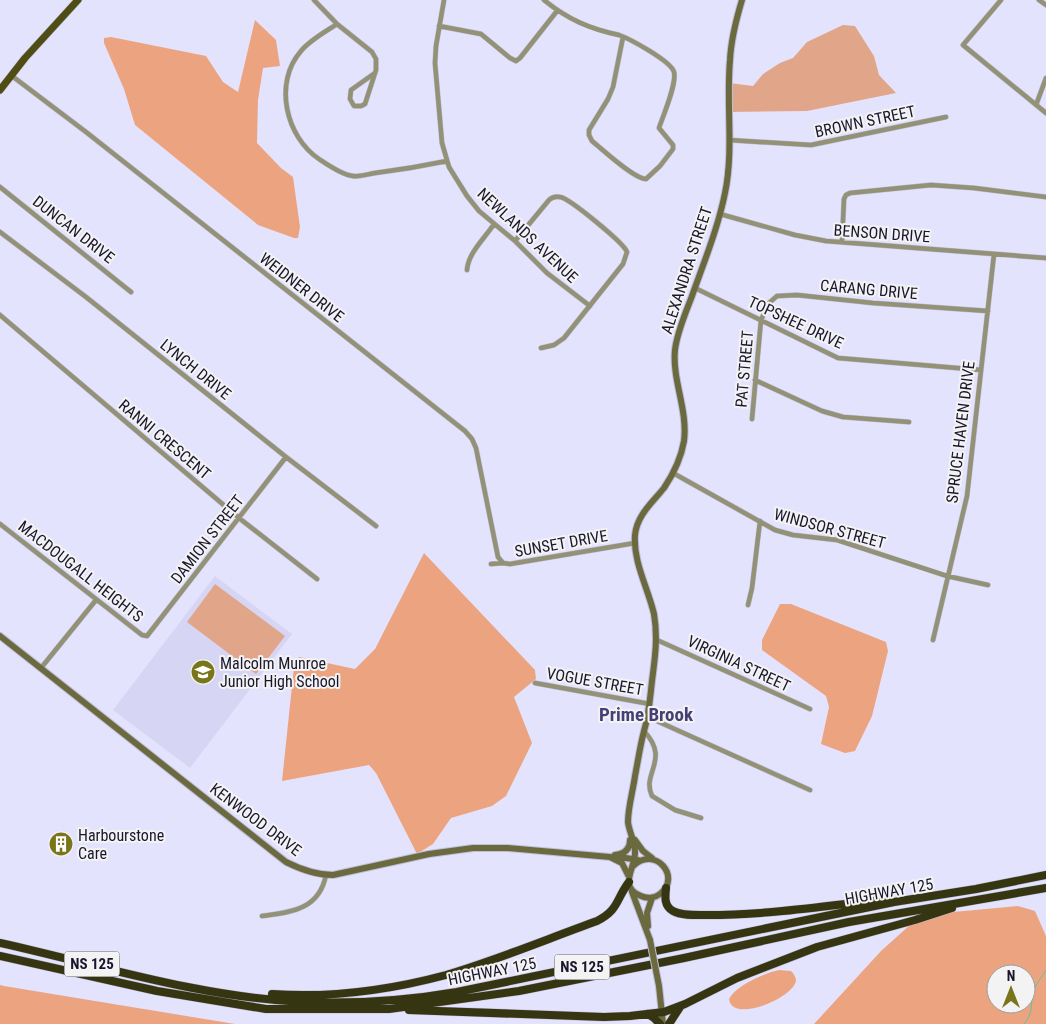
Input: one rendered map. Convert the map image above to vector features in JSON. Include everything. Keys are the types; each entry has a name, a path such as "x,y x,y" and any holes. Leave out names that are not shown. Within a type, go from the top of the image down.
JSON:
{"highway":[{"name":"HIGHWAY 125","path":"0,943 206,989 264,998 314,1002 373,1002 430,997 894,902 976,889 1046,875"},
{"path":"206,989 279,995 322,994 392,987 434,978 491,960 597,921 607,916 614,908 629,882"},
{"path":"666,888 666,903 671,910 682,914 704,915 760,913 976,889"},
{"name":"HIGHWAY 125","path":"0,956 157,991 266,1009 389,1010 519,991 712,953 849,922 1046,888"},
{"path":"389,1010 604,1017 662,1013 681,1006 737,978 817,946 915,920 978,900"},
{"path":"669,1024 681,1006"},
{"path":"648,1014 662,1024"}],"main road":[{"path":"0,90 25,58 78,0"},
{"name":"ALEXANDRA STREET","path":"636,862 629,814 648,717 657,640 654,613 638,564 635,543 636,528 641,516 673,473 681,454 684,428 675,364 675,348 720,214 728,170 730,60 734,29 742,0"},
{"name":"KENWOOD DRIVE","path":"0,636 286,862 311,873 339,874 429,854 472,848 507,848 609,856 636,862"},
{"path":"609,856 622,854 629,848 630,831"},
{"path":"630,831 643,851 658,861 663,865 668,874 666,888 661,893 652,898 639,896 629,882 636,862 648,858 658,861"},
{"name":"KENWOOD DRIVE","path":"609,856 622,863 627,870 629,882 650,940"},
{"path":"652,898 647,914 659,986 662,1024"}],"street":[{"path":"314,0 337,24 373,54 377,64 375,73 365,104 354,106 350,99 351,90 375,73"},
{"name":"NEWLANDS AVENUE","path":"444,0 434,63 442,143 447,161 455,178 471,201 494,224 515,241 547,273 590,306"},
{"path":"544,0 557,11 588,28 623,37 653,53 672,69 674,76 673,86 659,128 673,145 673,149 646,179 641,179 602,150 592,141 589,134 589,130 613,87 623,37"},
{"path":"1001,0 963,45 1046,113"},
{"path":"1040,0 1046,5"},
{"path":"439,26 479,33 516,61 557,11"},
{"path":"337,24 301,51 289,76 286,94 288,114 293,129 301,142 313,154 345,174 352,176 414,168 447,161"},
{"name":"WEIDNER DRIVE","path":"12,76 86,132 465,431 472,439 476,448 498,557 503,563"},
{"path":"1036,105 1046,78"},
{"name":"BROWN STREET","path":"729,140 811,145 946,117"},
{"path":"842,242 844,199 850,193 931,185 1046,197"},
{"name":"DUNCAN DRIVE","path":"0,187 131,292"},
{"path":"515,241 545,203 556,196 568,201 620,242 627,252 625,260 561,341 541,348"},
{"name":"BENSON DRIVE","path":"720,214 794,235 826,241 1046,258"},
{"path":"467,270 468,261 472,254 494,224"},
{"name":"LYNCH DRIVE","path":"0,232 92,301 286,457 376,526"},
{"name":"SPRUCE HAVEN DRIVE","path":"933,640 967,496 994,254"},
{"name":"TOPSHEE DRIVE","path":"695,288 838,358 981,370"},
{"name":"CARANG DRIVE","path":"761,320 769,303 781,295 988,311"},
{"name":"RANNI CRESCENT","path":"0,315 239,518 317,580"},
{"name":"PAT STREET","path":"752,419 761,320"},
{"path":"755,380 822,411 843,417 909,422"},
{"name":"DAMION STREET","path":"147,636 286,457"},
{"name":"WINDSOR STREET","path":"673,473 775,530 793,535 837,540 947,576 988,585"},
{"path":"748,605 752,588 760,521"},
{"name":"MACDOUGALL HEIGHTS","path":"0,524 96,600 142,635 147,636"},
{"name":"SUNSET DRIVE","path":"491,564 510,564 635,543"},
{"path":"41,668 96,600"},
{"name":"VIRGINIA STREET","path":"657,640 810,709"},
{"name":"VOGUE STREET","path":"535,683 650,704"},
{"path":"648,717 810,790"},
{"path":"644,731 652,739 656,751 650,788 652,796 675,810 701,818"},
{"path":"262,916 292,912 304,906 324,887 326,875"}],"shaded area":[{"path":"255,20 276,40 280,66 263,68 258,100 257,143 281,168 293,177 300,227 298,238 258,225 135,125 124,89 104,43 104,38 111,37 206,56 223,82 238,92"},
{"path":"843,25 855,26 874,56 879,75 896,93 807,111 729,112 729,83 753,86 763,74 780,63 793,58 807,42"},
{"path":"424,553 535,670 536,679 514,697 532,743 506,796 492,806 451,818 433,844 417,854 376,773 369,765 282,781 294,667 299,657 355,669 375,649"},
{"name":"Malcolm Munroe Junior High School","path":"215,576 292,634 190,768 113,710"},
{"path":"215,584 285,636 256,674 187,622"},
{"path":"780,604 791,604 886,642 888,651 872,716 855,751 845,753 821,744 829,707 826,696 762,650 762,640"},
{"path":"1018,906 1035,911 1046,936 1046,1024 814,1024 881,951 921,915"},
{"path":"779,970 791,971 796,978 792,988 785,994 774,1001 751,1009 740,1009 733,1006 729,999 744,984"},
{"path":"0,985 4,986 235,1024 0,1024"}],"waterway":[{"path":"1024,1024 1030,1012 1034,989 1046,970"}],"place":[{"name":"Malcolm Munroe Junior High School","path":"203,672"},
{"name":"Harbourstone Care","path":"61,844"}],"district":[{"name":"Prime Brook","path":"646,714"}]}
